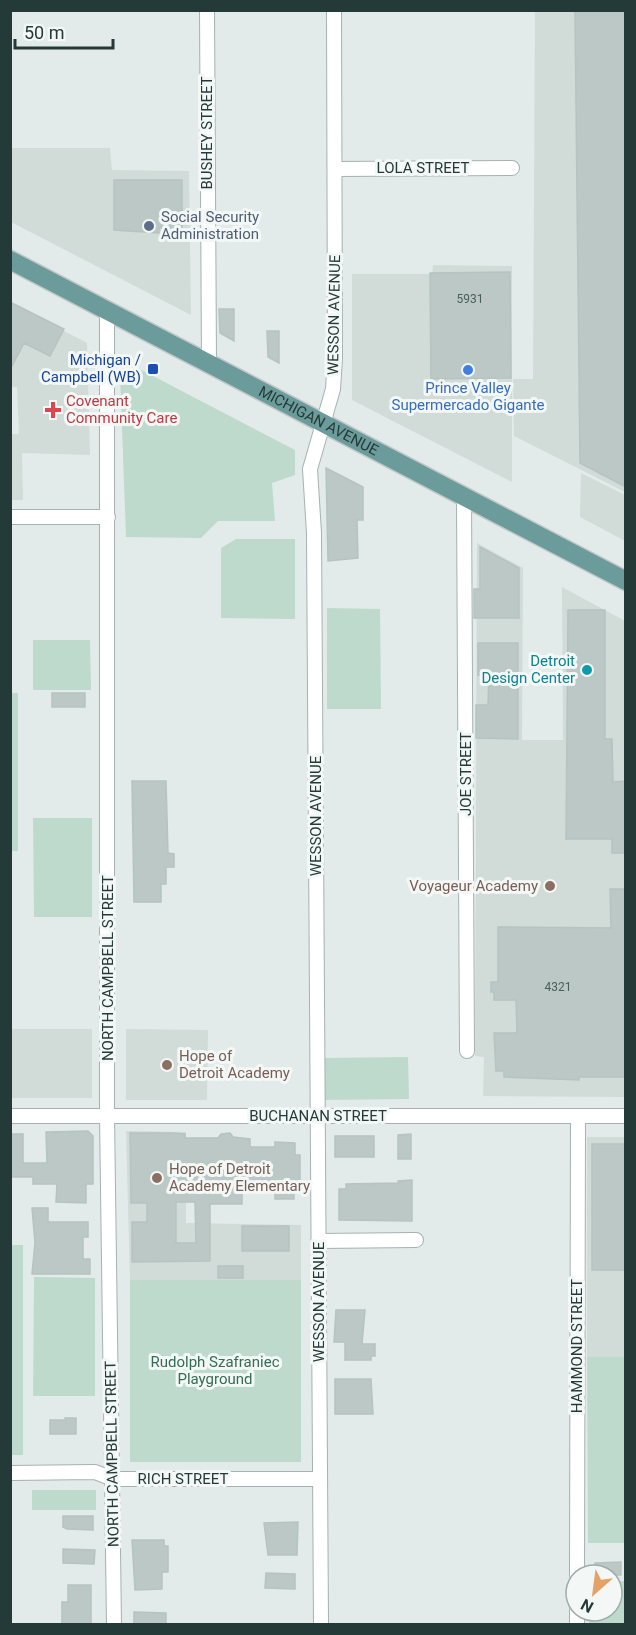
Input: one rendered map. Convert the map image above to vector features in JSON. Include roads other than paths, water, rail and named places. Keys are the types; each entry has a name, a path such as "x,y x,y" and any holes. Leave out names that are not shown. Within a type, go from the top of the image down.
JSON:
{"main road":[{"name":"MICHIGAN AVENUE","path":"10,260 626,581"}],"street":[{"name":"BUSHEY STREET","path":"207,10 209,363"},
{"name":"WESSON AVENUE","path":"321,1624 314,545 310,469 333,389 335,358 334,10"},
{"name":"LOLA STREET","path":"335,169 512,168"},
{"name":"NORTH CAMPBELL STREET","path":"107,311 108,1116 114,1624"},
{"name":"JOE STREET","path":"464,496 467,1051"},
{"path":"10,517 108,517"},
{"name":"BUCHANAN STREET","path":"10,1116 626,1116"},
{"name":"HAMMOND STREET","path":"577,1563 578,1116"},
{"path":"318,1240 416,1240"},
{"name":"RICH STREET","path":"10,1473 95,1472 113,1479 320,1479"}],"place":[{"name":"Social Security Administration","path":"149,226"},
{"name":"Michigan / Campbell (WB)","path":"153,369"},
{"name":"Prince Valley Supermercado Gigante","path":"468,370"},
{"name":"Covenant Community Care","path":"53,410"},
{"name":"Detroit Design Center","path":"587,670"},
{"name":"Voyageur Academy","path":"550,886"},
{"name":"Hope of Detroit Academy","path":"167,1065"},
{"name":"Hope of Detroit Academy Elementary","path":"157,1178"}],"park label":[{"name":"Rudolph Szafraniec Playground","path":"215,1370"}]}
